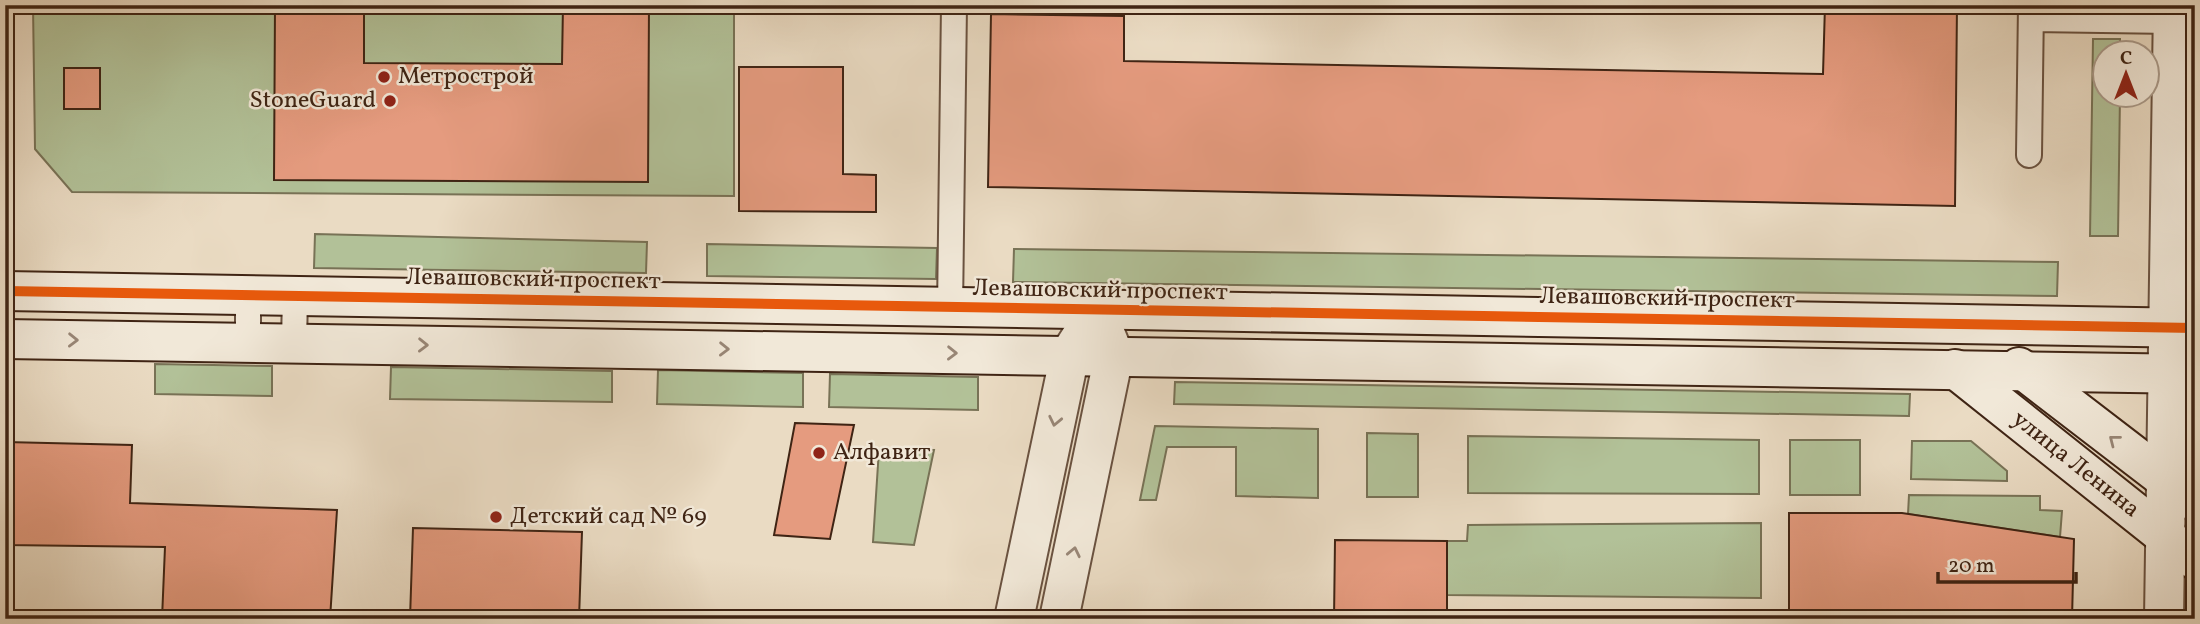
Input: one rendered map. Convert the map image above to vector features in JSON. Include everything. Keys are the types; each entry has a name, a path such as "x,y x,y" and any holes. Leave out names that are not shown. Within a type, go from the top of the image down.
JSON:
{"street":[{"path":"2164,619 2181,549 2182,328 2173,13"},
{"name":"Левашовский проспект","path":"5,291 1097,312 2182,328"},
{"path":"1014,619 1070,354 1097,312"},
{"path":"1059,619 1114,355 1097,312"},
{"name":"улица Ленина","path":"1965,325 2181,492"},
{"path":"5,339 2182,373"},
{"name":"улица Ленина","path":"1955,369 2181,549"}],"lane":[{"path":"950,309 954,5"},
{"path":"2029,155 2031,12 2173,13"},
{"path":"248,296 248,342"},
{"path":"293,342 295,296"},
{"path":"369,298 369,344"},
{"path":"683,349 684,304"},
{"path":"1038,503 1083,510"}],"green space":[{"name":"Метрострой","path":"33,5 734,5 734,196 72,192 35,149"},
{"path":"2092,105 2092,108 2120,108 2118,236 2090,236"},
{"path":"315,234 647,242 646,273 314,268"},
{"path":"707,244 937,248 936,279 707,276"},
{"path":"1014,249 2058,262 2057,296 1013,282"},
{"path":"155,364 272,366 272,396 155,394"},
{"path":"391,367 612,371 612,402 390,399"},
{"path":"658,370 803,373 803,407 657,404"},
{"path":"830,374 978,377 978,410 829,407"},
{"path":"1175,382 1910,394 1909,416 1174,404"},
{"path":"1155,426 1318,429 1318,498 1236,496 1236,447 1167,447 1156,500 1140,500"},
{"path":"1367,433 1418,434 1418,497 1367,497"},
{"path":"1468,436 1759,440 1759,494 1468,493"},
{"path":"1790,440 1860,440 1860,495 1790,495"},
{"path":"1912,441 1971,441 2007,471 2007,481 1911,479"},
{"path":"879,449 934,450 914,545 873,542"},
{"path":"1909,495 2040,496 2040,510 2062,511 2060,537 1908,514"},
{"path":"1761,523 1761,598 1447,595 1447,541 1467,541 1468,525"}],"building":[{"path":"275,5 364,5 364,63 562,64 563,5 649,5 648,182 274,180"},
{"path":"1825,5 1957,5 1955,206 988,187 991,14 1124,16 1124,61 1823,74"},
{"path":"739,67 843,67 843,174 876,175 876,212 739,211"},
{"path":"64,68 100,68 100,109 64,109"},
{"name":"Алфавит","path":"795,423 854,425 830,539 774,535"},
{"path":"5,442 132,445 130,503 337,510 330,619 162,619 165,547 5,545"},
{"path":"1789,513 1902,513 2074,539 2072,619 1789,619"},
{"path":"413,528 582,532 579,619 410,619"},
{"path":"1335,540 1447,541 1447,619 1334,619"}],"cycle path":[{"path":"5,291 2195,328"}],"place":[{"name":"Метрострой","path":"384,77"},
{"name":"StoneGuard","path":"390,101"},
{"name":"Алфавит","path":"819,453"},
{"name":"Детский сад № 69","path":"496,517"}]}
